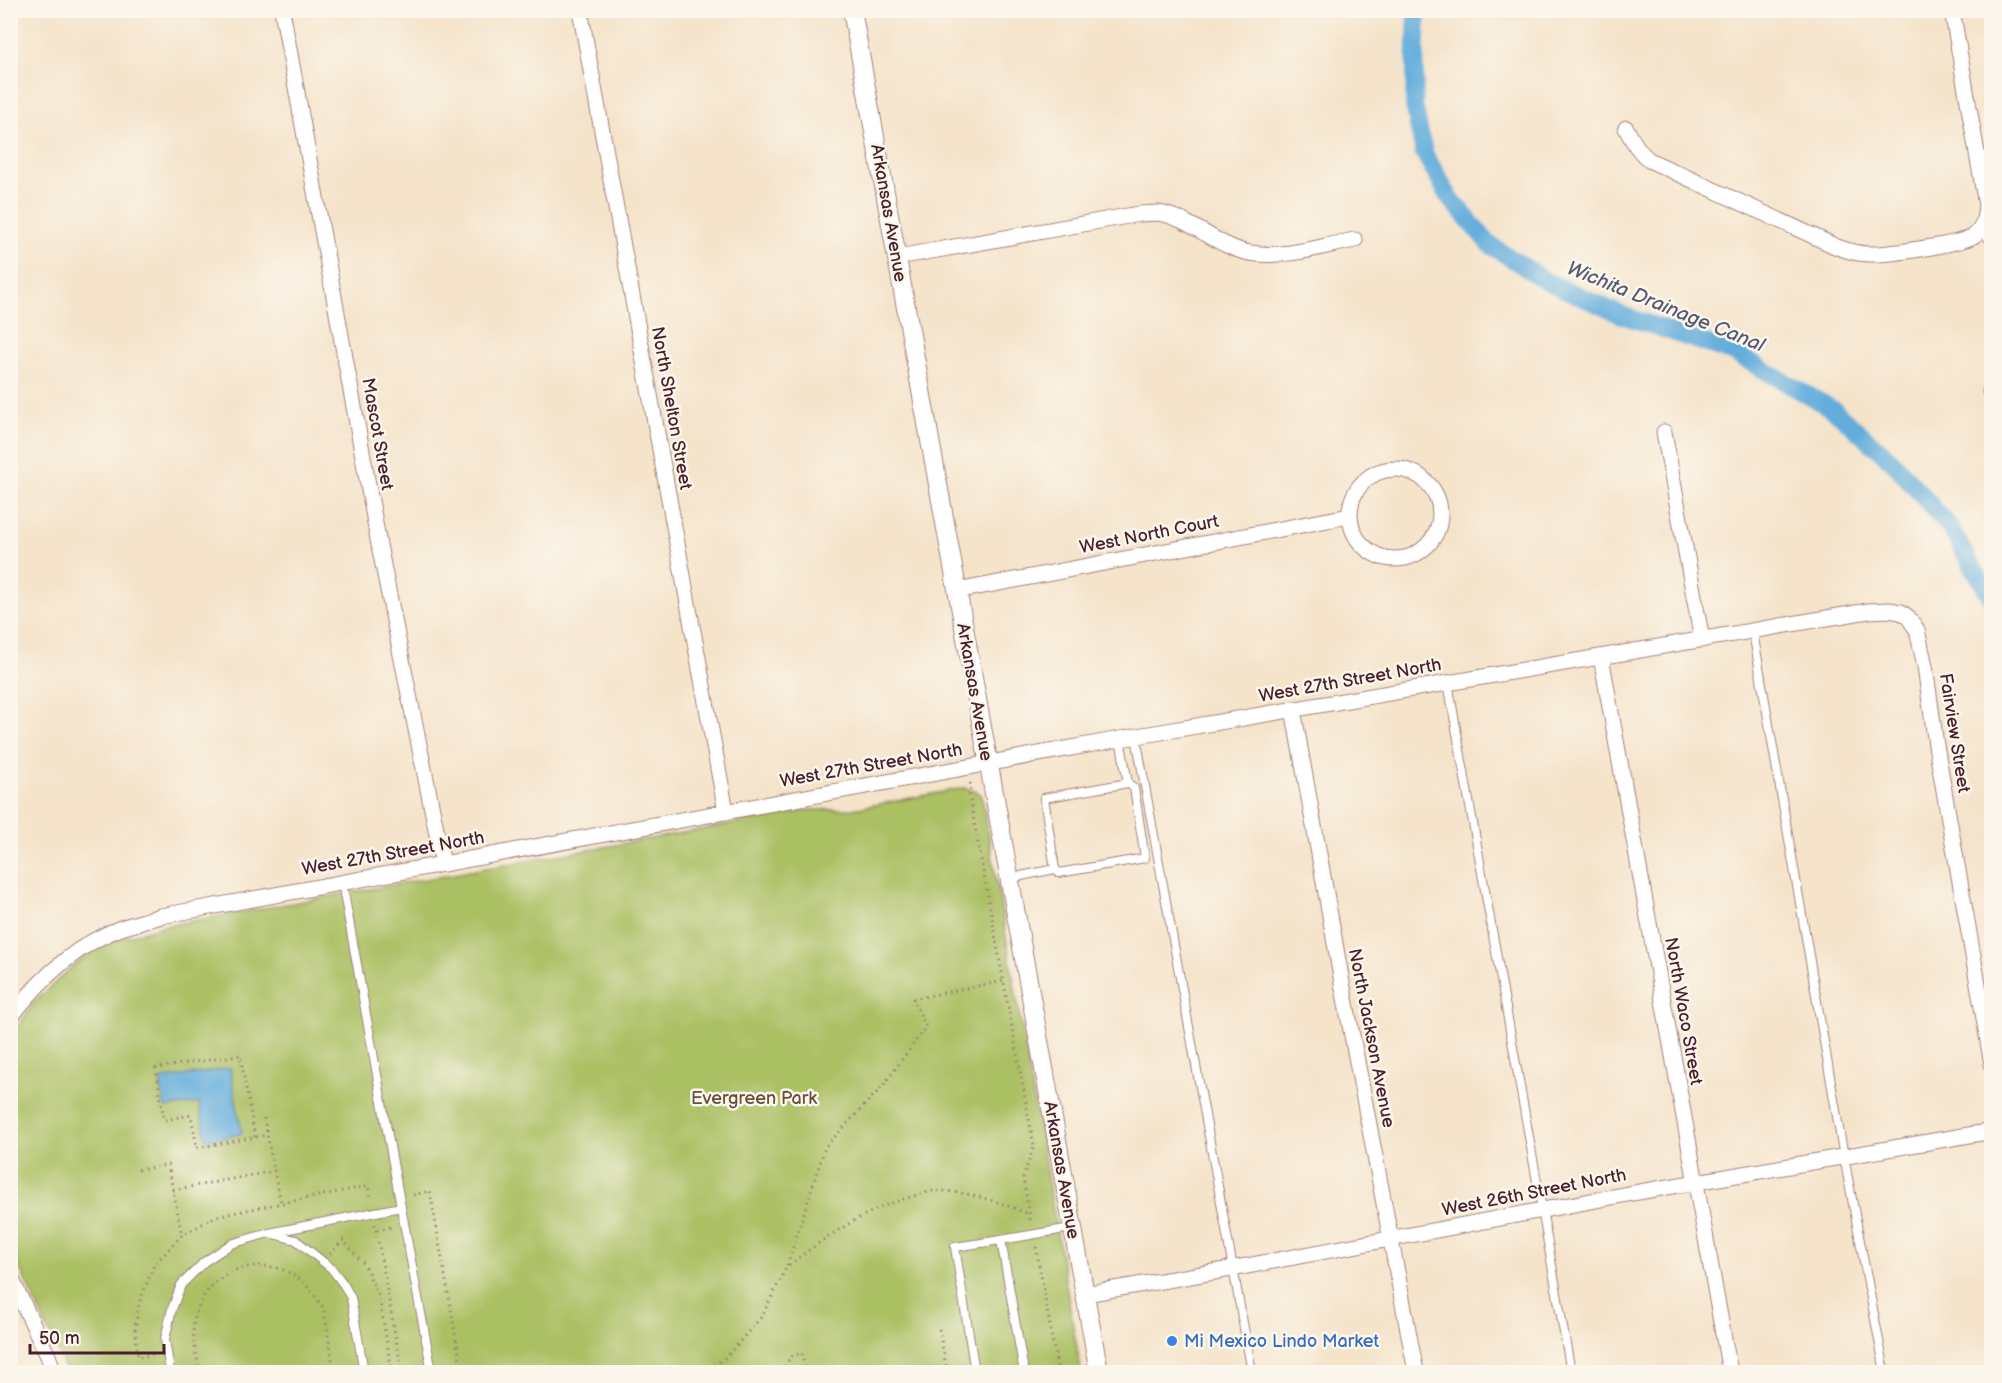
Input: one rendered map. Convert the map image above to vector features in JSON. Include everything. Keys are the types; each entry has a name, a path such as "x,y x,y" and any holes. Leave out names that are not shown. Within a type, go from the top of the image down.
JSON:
{"street":[{"name":"Mascot Street","path":"282,10 379,545 443,864"},
{"name":"North Shelton Street","path":"580,10 726,812"},
{"name":"Arkansas Avenue","path":"852,10 1099,1372"},
{"path":"1626,128 1632,140 1649,160 1837,248 1882,254 1963,241 1987,232 1986,206 1952,10"},
{"path":"898,257 1139,214 1159,213 1183,222 1230,247 1250,253 1279,255 1355,240"},
{"path":"1664,432 1702,640"},
{"path":"1393,468 1408,470 1421,476 1431,486 1438,500 1441,515 1438,530 1430,544 1418,554 1403,559 1387,559 1372,554 1360,544 1352,531 1349,516 1351,502 1357,489 1366,478 1379,471 1393,468"},
{"name":"West North Court","path":"957,591 1349,516"},
{"name":"West 27th Street North","path":"10,1018 28,994 81,949 119,929 161,916 1136,736 1868,611 1901,612 1911,622"},
{"name":"Fairview Street","path":"1911,622 1917,630 1925,666 1936,745 1992,1064"},
{"name":"North Waco Street","path":"1601,657 1730,1372"},
{"name":"North Jackson Avenue","path":"1293,710 1416,1372"},
{"name":"West 26th Street North","path":"1084,1293 1232,1269 1542,1210 1992,1131"},
{"path":"10,1276 15,1297 48,1356 54,1372"}],"lane":[{"path":"1753,632 1844,1157 1885,1372"},
{"path":"1448,683 1571,1372"},
{"path":"1136,736 1252,1372"},
{"path":"1120,739 1128,783 1134,788 1145,858 1059,873 1055,869 1044,798 1128,783"},
{"path":"1009,878 1055,869"},
{"path":"342,882 432,1372"},
{"path":"170,1372 165,1339 172,1309 181,1285 204,1262 231,1244 269,1233 401,1207"},
{"path":"975,1372 955,1247 1073,1228"},
{"path":"269,1233 296,1240 323,1261 338,1277 351,1298 364,1372"},
{"path":"1001,1240 1024,1372"}],"path":[{"path":"958,746 963,754 971,788 969,794 1034,1146 1023,1178 1058,1372"},
{"path":"704,1372 726,1357 762,1316 787,1266 825,1147 882,1087 926,1027 913,999 1003,981"},
{"path":"255,1137 240,1055 156,1068 164,1120 191,1115 197,1148 267,1135"},
{"path":"264,1118 281,1203"},
{"path":"138,1170 168,1165 182,1235"},
{"path":"173,1190 274,1171"},
{"path":"153,1354 138,1357 135,1329 139,1303 154,1265 182,1235 217,1216 368,1186 402,1372"},
{"path":"413,1195 430,1191 462,1372"},
{"path":"787,1266 824,1237 859,1217 899,1199 935,1191 975,1196 1002,1203 1029,1214"},
{"path":"377,1230 393,1227"},
{"path":"323,1261 343,1240 364,1264 379,1297 392,1372"},
{"path":"200,1372 194,1338 194,1322 202,1297 218,1281 236,1270 251,1266 271,1266 287,1271 307,1283 323,1308 334,1372"},
{"path":"939,1329 947,1372"},
{"path":"783,1372 790,1358 802,1353 805,1372"}],"green space":[{"name":"Evergreen Park","path":"964,788 975,790 982,797 1081,1372 67,1372 11,1249 10,1038 36,1000 74,965 95,950 122,938 159,927 810,810 853,809"}],"water":[{"path":"230,1068 242,1134 206,1140 199,1103 165,1108 160,1080"}],"waterway":[{"name":"Wichita Drainage Canal","path":"1417,10 1414,105 1424,153 1450,198 1489,244 1546,281 1622,315 1734,353 1834,410 1892,461 1948,525 1992,599"}],"place":[{"name":"Mi Mexico Lindo Market","path":"1172,1341"}]}
